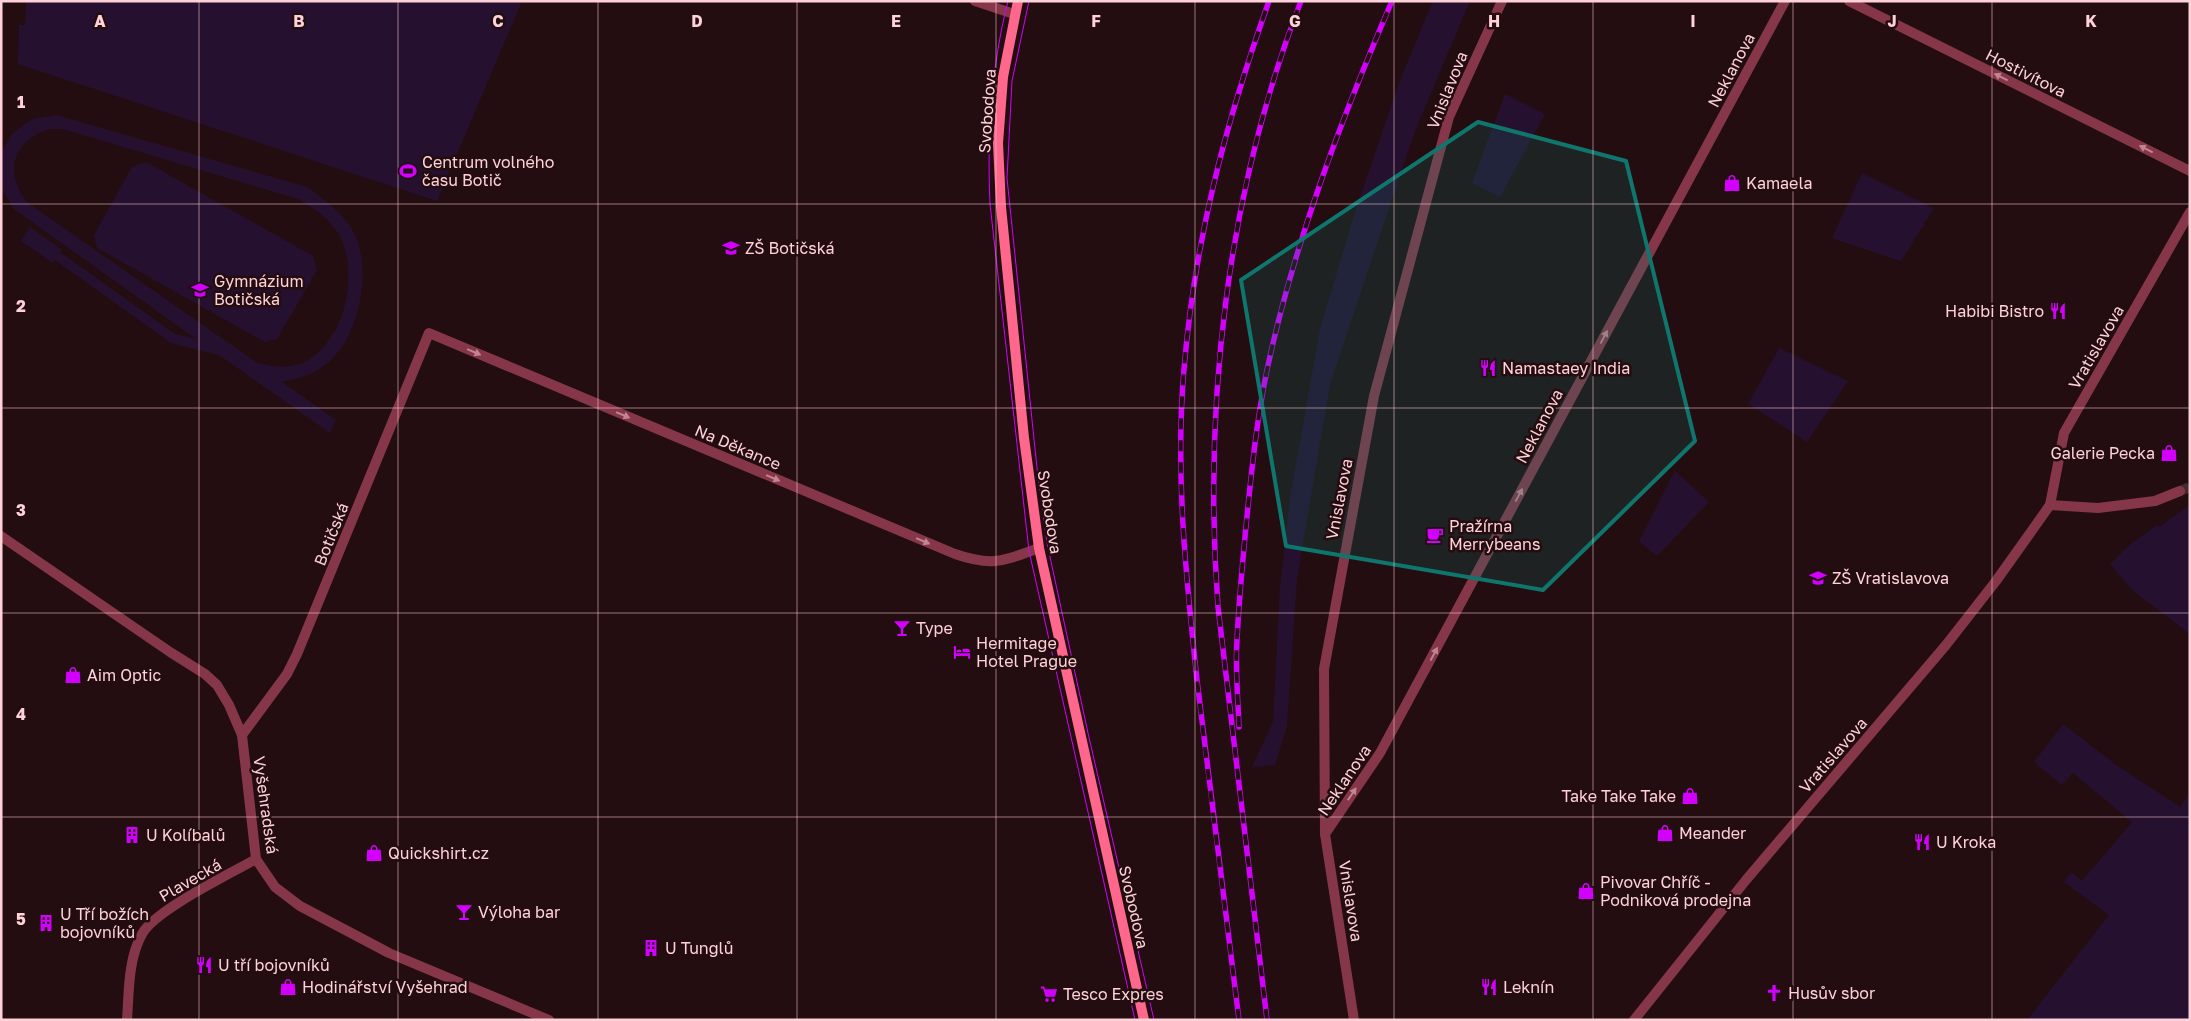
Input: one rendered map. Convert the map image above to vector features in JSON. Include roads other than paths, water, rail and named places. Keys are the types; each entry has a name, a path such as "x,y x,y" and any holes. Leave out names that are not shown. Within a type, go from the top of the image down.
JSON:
{"main road":[{"name":"Svobodova","path":"1018,1 1007,49 1000,106 998,176 1024,438 1039,548 1144,1020"}],"street":[{"path":"975,1 1014,14"},
{"name":"Vnislavova","path":"1354,1020 1325,834 1324,669 1374,396 1449,117 1502,1"},
{"name":"Neklanova","path":"1325,834 1380,753 1785,1"},
{"name":"Hostivítova","path":"1849,1 2190,171"},
{"name":"Vratislavova","path":"1634,1020 1746,880 1946,645 2050,505 2064,433 2190,212"},
{"name":"Na Děkance","path":"429,333 977,562 1000,562 1039,548"},
{"name":"Botičská","path":"242,735 287,674 297,654 429,333"},
{"path":"2050,505 2098,508 2155,501 2180,491"},
{"name":"Vyšehradská","path":"1,536 205,674 221,692 242,735 256,859 275,887 300,906 389,953 549,1020"},
{"name":"Plavecká","path":"127,1020 129,981 136,946 143,932 152,921 172,907 256,859"}],"tunnel":[{"path":"2180,491 2190,487"}],"tram line":[{"path":"1008,1 994,76 989,153 990,204 1029,551 1135,1020"},
{"path":"1029,1 1012,81 1007,178 1037,468 1047,543 1088,733 1154,1020"}],"railway":[{"path":"1239,1020 1189,603 1181,486 1182,408 1189,321 1204,228 1226,137 1269,1"},
{"path":"1267,1020 1218,607 1214,530 1214,453 1218,376 1226,299 1238,223 1255,148 1276,74 1301,1"},
{"path":"1239,727 1236,662 1240,594 1253,461 1267,370 1291,276 1320,182 1392,1"}],"place":[{"name":"Centrum volného času Botič","path":"408,171"},
{"name":"Kamaela","path":"1732,183"},
{"name":"ZŠ Botičská","path":"731,248"},
{"name":"Gymnázium Botičská","path":"200,290"},
{"name":"Habibi Bistro","path":"2058,311"},
{"name":"Namastaey India","path":"1488,368"},
{"name":"Galerie Pecka","path":"2169,453"},
{"name":"Pražírna Merrybeans","path":"1435,535"},
{"name":"ZŠ Vratislavova","path":"1818,578"},
{"name":"Type","path":"902,628"},
{"name":"Hermitage Hotel Prague","path":"962,652"},
{"name":"Aim Optic","path":"73,675"},
{"name":"Take Take Take","path":"1690,796"},
{"name":"Meander","path":"1665,833"},
{"name":"U Kolíbalů","path":"132,835"},
{"name":"U Kroka","path":"1922,842"},
{"name":"Quickshirt.cz","path":"374,853"},
{"name":"Pivovar Chříč - Podniková prodejna","path":"1586,891"},
{"name":"Výloha bar","path":"464,912"},
{"name":"U Tří božích bojovníků","path":"46,923"},
{"name":"U Tunglů","path":"651,948"},
{"name":"U tří bojovníků","path":"204,965"},
{"name":"Hodinářství Vyšehrad","path":"288,987"},
{"name":"Leknín","path":"1489,987"},
{"name":"Husův sbor","path":"1774,993"},
{"name":"Tesco Expres","path":"1049,994"}]}
